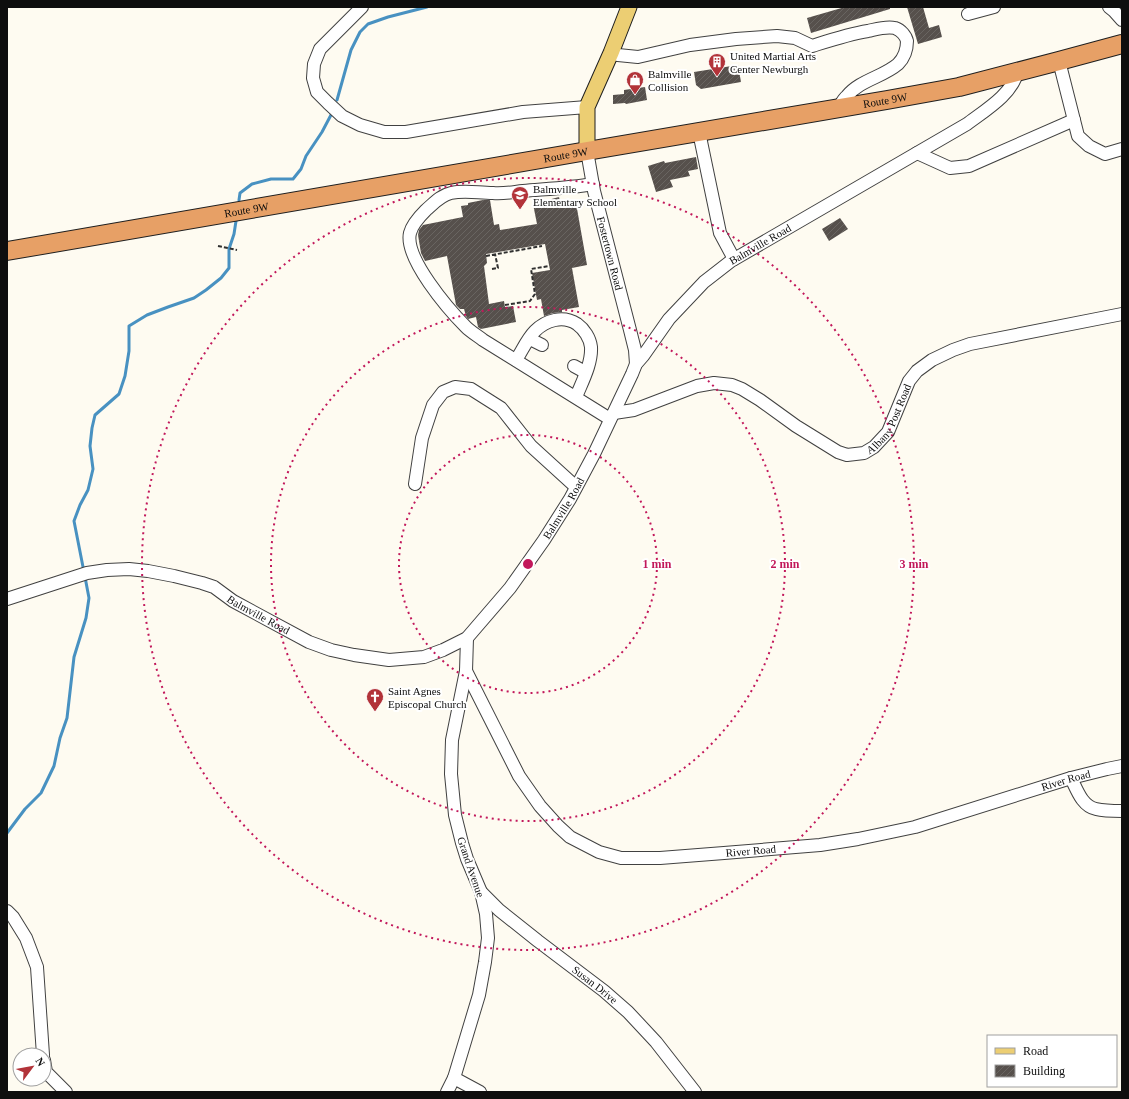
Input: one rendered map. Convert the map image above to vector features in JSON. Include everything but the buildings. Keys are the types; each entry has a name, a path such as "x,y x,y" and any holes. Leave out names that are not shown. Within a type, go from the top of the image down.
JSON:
{"highway":[{"name":"Route 9W","path":"7,251 838,109 958,87 1122,44"}],"main road":[{"name":"Fostertown Road","path":"587,151 587,108 629,7"}],"street":[{"path":"362,7 320,50 314,64 313,78 317,92 328,103 342,116 360,125 384,132 406,132 523,112 587,108"},
{"path":"968,14 994,7"},
{"path":"1109,7 1122,20"},
{"path":"611,53 638,57 690,45 736,39 777,36 795,38 812,46 845,35 885,27 896,28 902,32 906,39 907,47 899,64 858,86 846,96 838,109"},
{"path":"1059,61 1078,136 1089,146 1105,154 1122,149"},
{"name":"Balmville Road","path":"7,599 82,574 107,570 129,569 174,576 214,587 232,601 309,642 331,650 354,655 389,660 418,658 443,650 467,638 510,588 544,540 570,499 594,454 636,364 669,319 704,282 734,260 967,124 1001,98 1016,80 1017,72"},
{"path":"917,153 950,168 969,166 1074,120"},
{"path":"699,132 720,233 734,260"},
{"name":"Fostertown Road","path":"587,151 593,184 635,350 636,364"},
{"path":"593,184 493,194 463,191 449,193 439,199 424,212 414,225 410,234 411,249 423,274 454,314 468,328 483,340 576,397 612,416"},
{"name":"Albany Post Road","path":"612,416 634,410 697,386 714,383 732,385 760,400 796,426 838,452 847,455 864,453 874,447 888,432 909,381 917,371 932,360 970,344 1122,314"},
{"path":"516,360 534,332 544,324 553,320 562,319 572,321 581,327 588,337 591,347 586,372 576,397"},
{"path":"530,338 542,345"},
{"path":"574,366 586,372"},
{"path":"415,484 422,438 433,405 443,392 455,387 471,389 501,408 531,446 576,488"},
{"name":"Grand Avenue","path":"447,1092 454,1078 479,995 488,938 486,914 481,892 467,859 455,815 451,774 452,740 466,671 467,638"},
{"name":"River Road","path":"466,671 519,776 540,806 570,837 599,852 621,858 660,858 724,853 820,845 858,839 915,827 1071,778 1122,766"},
{"path":"1071,778 1080,797 1086,805 1096,809 1122,811"},
{"name":"Susan Drive","path":"481,892 499,910 604,991 628,1012 656,1042 695,1092"},
{"path":"7,911 13,917 26,938 37,967 42,1047"},
{"path":"52,1078 66,1092"},
{"path":"454,1078 480,1092"}],"path":[{"path":"218,246 237,250"},
{"path":"486,256 542,246"},
{"path":"492,269 498,268 496,254"},
{"path":"505,305 530,301 534,294 531,269 549,266"}],"waterway":[{"path":"337,100 351,50 360,32 368,24 427,7"},
{"path":"239,200 240,193 252,184 271,179 293,179 301,169 306,156 322,132 332,113"},
{"path":"84,572 74,521 88,490 93,469 90,446 95,415 119,394 125,376 129,351 129,326 147,315 194,298 221,278 229,268 229,249 234,234 236,221"},
{"path":"7,833 25,809 41,793 54,766 60,738 67,718 74,657 86,618 89,598 85,577"}],"place":[{"name":"United Martial Arts Center Newburgh","path":"717,77"},
{"name":"Balmville Collision","path":"635,95"},
{"name":"Balmville Elementary School","path":"520,210"},
{"name":"Saint Agnes Episcopal Church","path":"375,712"}]}
